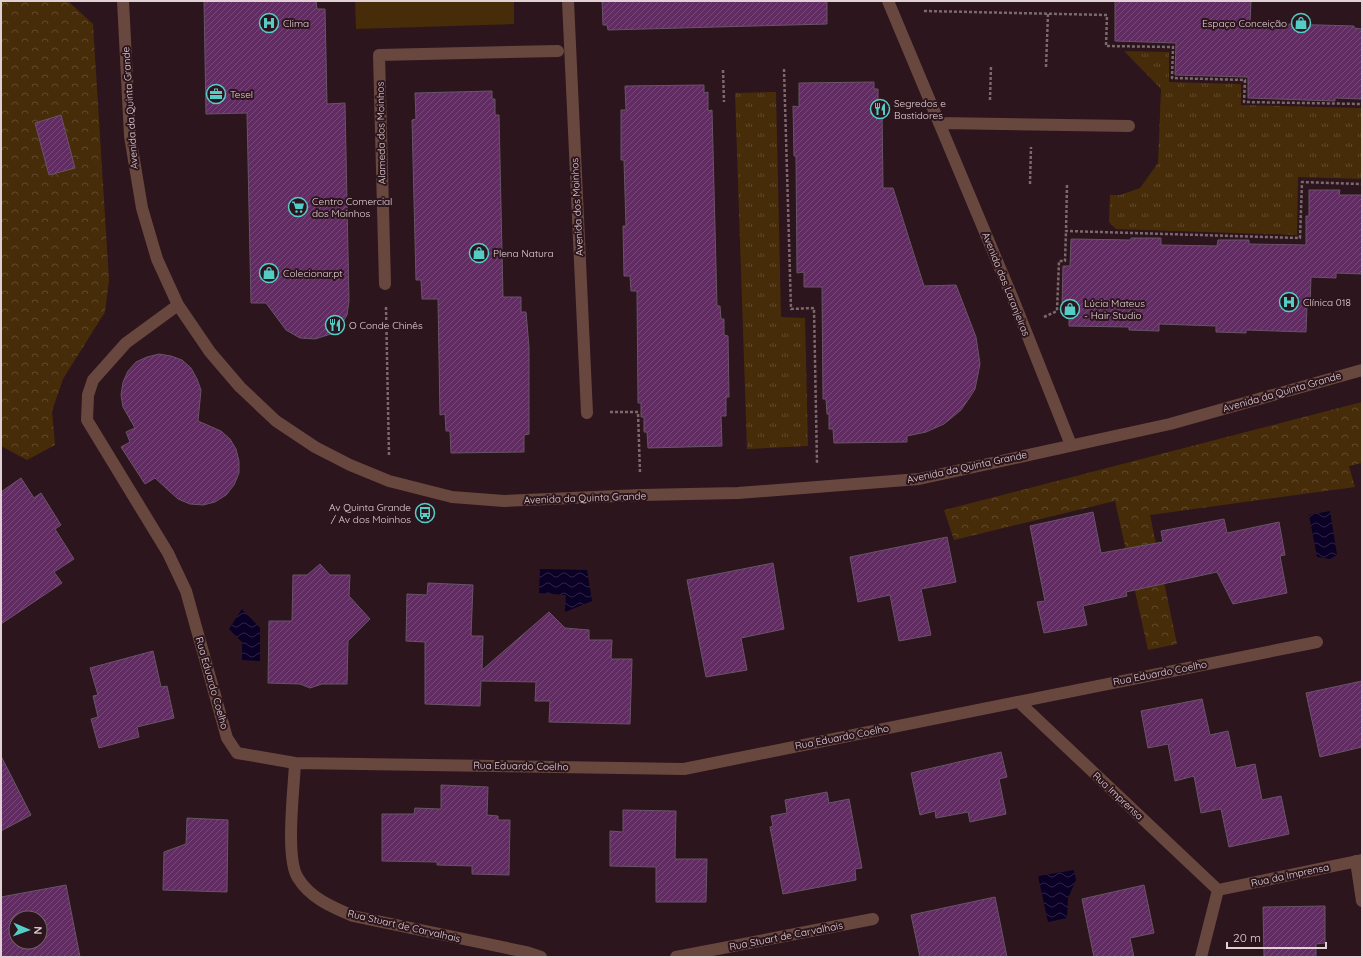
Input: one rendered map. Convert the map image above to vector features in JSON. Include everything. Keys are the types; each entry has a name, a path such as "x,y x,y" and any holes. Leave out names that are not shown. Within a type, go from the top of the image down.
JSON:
{"street":[{"name":"Avenida da Quinta Grande","path":"123,1 130,136 142,208 157,259 178,305 210,352 240,387 276,421 315,447 350,465 389,481 452,497 504,501 641,495 738,493 919,480 1170,424 1362,370"},
{"name":"Avenida dos Moinhos","path":"568,1 586,413"},
{"name":"Avenida das Laranjeiras","path":"888,1 1071,445"},
{"name":"Alameda dos Moinhos","path":"385,284 379,54 558,51"},
{"path":"939,123 1129,126"},
{"name":"Rua Eduardo Coelho","path":"178,305 126,343 93,380 88,395 87,420 168,553 186,591 227,738 237,753 295,763 684,769 1317,642"},
{"name":"Rua Imprensa","path":"1019,702 1218,890"},
{"name":"Rua Stuart de Carvalhais","path":"295,763 291,858 297,878 315,896 332,907 353,916 526,952 541,957"},
{"path":"1359,861 1362,901"},
{"name":"Rua da Imprensa","path":"1218,890 1359,861"},
{"path":"1201,957 1218,890"},
{"name":"Rua Stuart de Carvalhais","path":"676,957 873,919"}],"path":[{"path":"924,11 1107,15 1106,46 1173,47 1172,78 1245,80 1244,102 1362,104"},
{"path":"1046,68 1048,14"},
{"path":"989,124 991,66"},
{"path":"784,69 791,308 814,308 818,487"},
{"path":"723,70 724,102"},
{"path":"1030,184 1031,125"},
{"path":"1066,231 1300,238 1302,182 1362,184"},
{"path":"1022,325 1058,311 1059,261 1065,261 1067,185"},
{"path":"386,312 389,481"},
{"path":"638,412 641,495"}],"green space":[{"path":"1,1 68,1 93,24 109,280 105,312 63,379 52,411 55,445 27,460 1,446"},
{"path":"355,1 514,1 514,24 356,29"},
{"path":"1124,51 1169,52 1169,82 1241,84 1241,105 1362,108 1362,179 1298,177 1297,235 1116,229 1109,222 1110,195 1120,195 1140,188 1158,163 1161,89"},
{"path":"776,92 781,317 805,318 808,446 747,449 735,93"},
{"path":"1362,402 1362,463 1349,466 1355,487 1150,515 1177,644 1148,650 1115,501 954,540 944,510"}],"water":[{"path":"1330,511 1337,555 1330,559 1317,557 1309,515"},
{"path":"540,569 587,570 592,601 565,612 566,595 539,593"},
{"path":"242,609 260,628 260,661 242,660 242,642 229,629"},
{"path":"1074,870 1076,880 1068,898 1067,918 1048,922 1038,876"}],"building":[{"name":"Centro Comercial dos Moinhos","path":"204,1 316,1 317,9 325,9 327,104 345,103 349,301 347,315 341,325 331,334 315,339 300,338 286,330 266,303 251,303 247,113 206,114"},
{"path":"602,1 827,1 827,24 608,30 607,25 603,25"},
{"path":"1115,1 1251,1 1250,23 1354,26 1354,28 1362,29 1362,99 1335,98 1335,101 1248,98 1248,77 1175,75 1176,43 1115,41"},
{"path":"874,82 874,89 878,89 878,107 882,107 883,188 893,188 924,286 956,285 976,337 980,364 975,389 961,410 944,424 926,432 907,436 907,442 834,443 833,429 829,429 829,414 827,414 826,399 823,399 822,287 804,287 804,272 797,273 796,156 794,156 793,106 799,107 799,83"},
{"path":"704,85 704,93 708,92 708,111 712,110 717,306 720,306 721,319 724,319 724,335 728,336 729,397 726,397 726,416 721,416 722,446 648,448 647,432 644,432 644,417 641,417 641,403 638,403 637,291 631,291 630,276 624,276 623,226 626,226 624,160 621,160 621,110 626,110 625,86"},
{"path":"492,91 492,99 495,99 495,115 499,115 503,297 521,297 521,312 526,312 529,347 529,434 524,435 524,452 451,453 450,431 446,431 445,414 440,415 438,299 422,299 421,280 416,280 412,120 416,119 415,93"},
{"path":"61,115 75,168 49,175 35,123"},
{"path":"1309,190 1340,190 1339,195 1362,195 1362,274 1336,273 1336,278 1311,277 1310,306 1307,306 1306,332 1246,330 1246,333 1216,332 1216,326 1159,324 1159,331 1129,330 1129,327 1069,326 1069,306 1062,306 1063,266 1070,266 1071,239 1131,240 1131,238 1161,238 1161,245 1217,246 1218,240 1249,240 1249,244 1306,245 1306,216 1309,216"},
{"path":"159,354 182,360 191,368 201,390 198,421 221,431 230,439 236,449 239,461 239,473 234,485 226,495 215,502 203,505 190,504 178,499 155,478 145,484 121,447 130,442 126,432 135,428 123,407 121,395 123,382 128,371 136,362"},
{"path":"21,478 34,498 41,493 61,525 55,529 74,559 54,572 62,583 1,624 1,492"},
{"path":"1093,512 1101,553 1163,542 1161,531 1224,519 1227,533 1279,522 1285,555 1280,556 1287,593 1233,604 1217,572 1126,592 1127,596 1083,606 1087,625 1044,633 1037,602 1045,601 1030,526"},
{"path":"947,537 956,582 921,589 931,635 899,641 890,595 858,602 850,557"},
{"path":"773,563 784,629 741,638 747,670 706,677 687,580"},
{"path":"320,564 330,575 350,575 349,596 370,619 348,641 347,684 322,684 310,688 300,684 268,683 269,621 292,621 293,575 307,575"},
{"path":"428,583 473,585 471,636 483,636 482,670 549,612 565,628 589,630 589,640 612,640 611,659 632,659 630,724 549,722 550,701 535,701 536,682 481,681 480,706 425,704 425,642 406,641 407,594 427,595"},
{"path":"153,651 161,687 167,686 174,718 137,727 139,737 99,748 91,719 98,717 93,696 98,695 90,668"},
{"path":"1362,681 1362,747 1320,757 1306,693"},
{"path":"1202,699 1210,735 1228,731 1236,768 1255,764 1262,800 1281,796 1289,834 1229,847 1221,809 1201,813 1194,776 1175,781 1168,744 1148,748 1141,711"},
{"path":"1001,752 1007,777 999,779 1006,814 970,822 968,812 936,818 935,811 920,815 911,773"},
{"path":"1,756 31,815 1,831"},
{"path":"441,785 488,787 487,815 498,816 498,820 510,820 509,875 472,874 472,866 437,865 437,862 382,861 382,814 414,814 415,808 441,809"},
{"path":"827,792 829,803 849,799 862,868 855,869 856,880 783,894 770,827 773,826 771,816 787,813 785,800"},
{"path":"623,810 676,811 675,859 707,859 706,902 656,902 656,867 610,866 610,831 623,832"},
{"path":"187,818 228,820 227,892 163,890 164,852 186,844"},
{"path":"66,885 80,957 1,957 1,897"},
{"path":"1144,885 1154,933 1130,938 1134,957 1094,957 1082,899"},
{"path":"995,897 1007,957 920,957 911,915"},
{"path":"1325,906 1325,943 1316,944 1316,957 1264,957 1263,907"}],"place":[{"name":"Clima","path":"269,23"},
{"name":"Espaço Conceição","path":"1301,23"},
{"name":"Tesel","path":"216,94"},
{"name":"Segredos e Bastidores","path":"880,109"},
{"name":"Centro Comercial dos Moinhos","path":"298,207"},
{"name":"Plena Natura","path":"479,253"},
{"name":"Colecionar.pt","path":"269,273"},
{"name":"Clínica 018","path":"1289,302"},
{"name":"Lúcia Mateus - Hair Studio","path":"1070,309"},
{"name":"O Conde Chinês","path":"335,325"},
{"name":"Av Quinta Grande / Av dos Moinhos","path":"425,513"}]}
